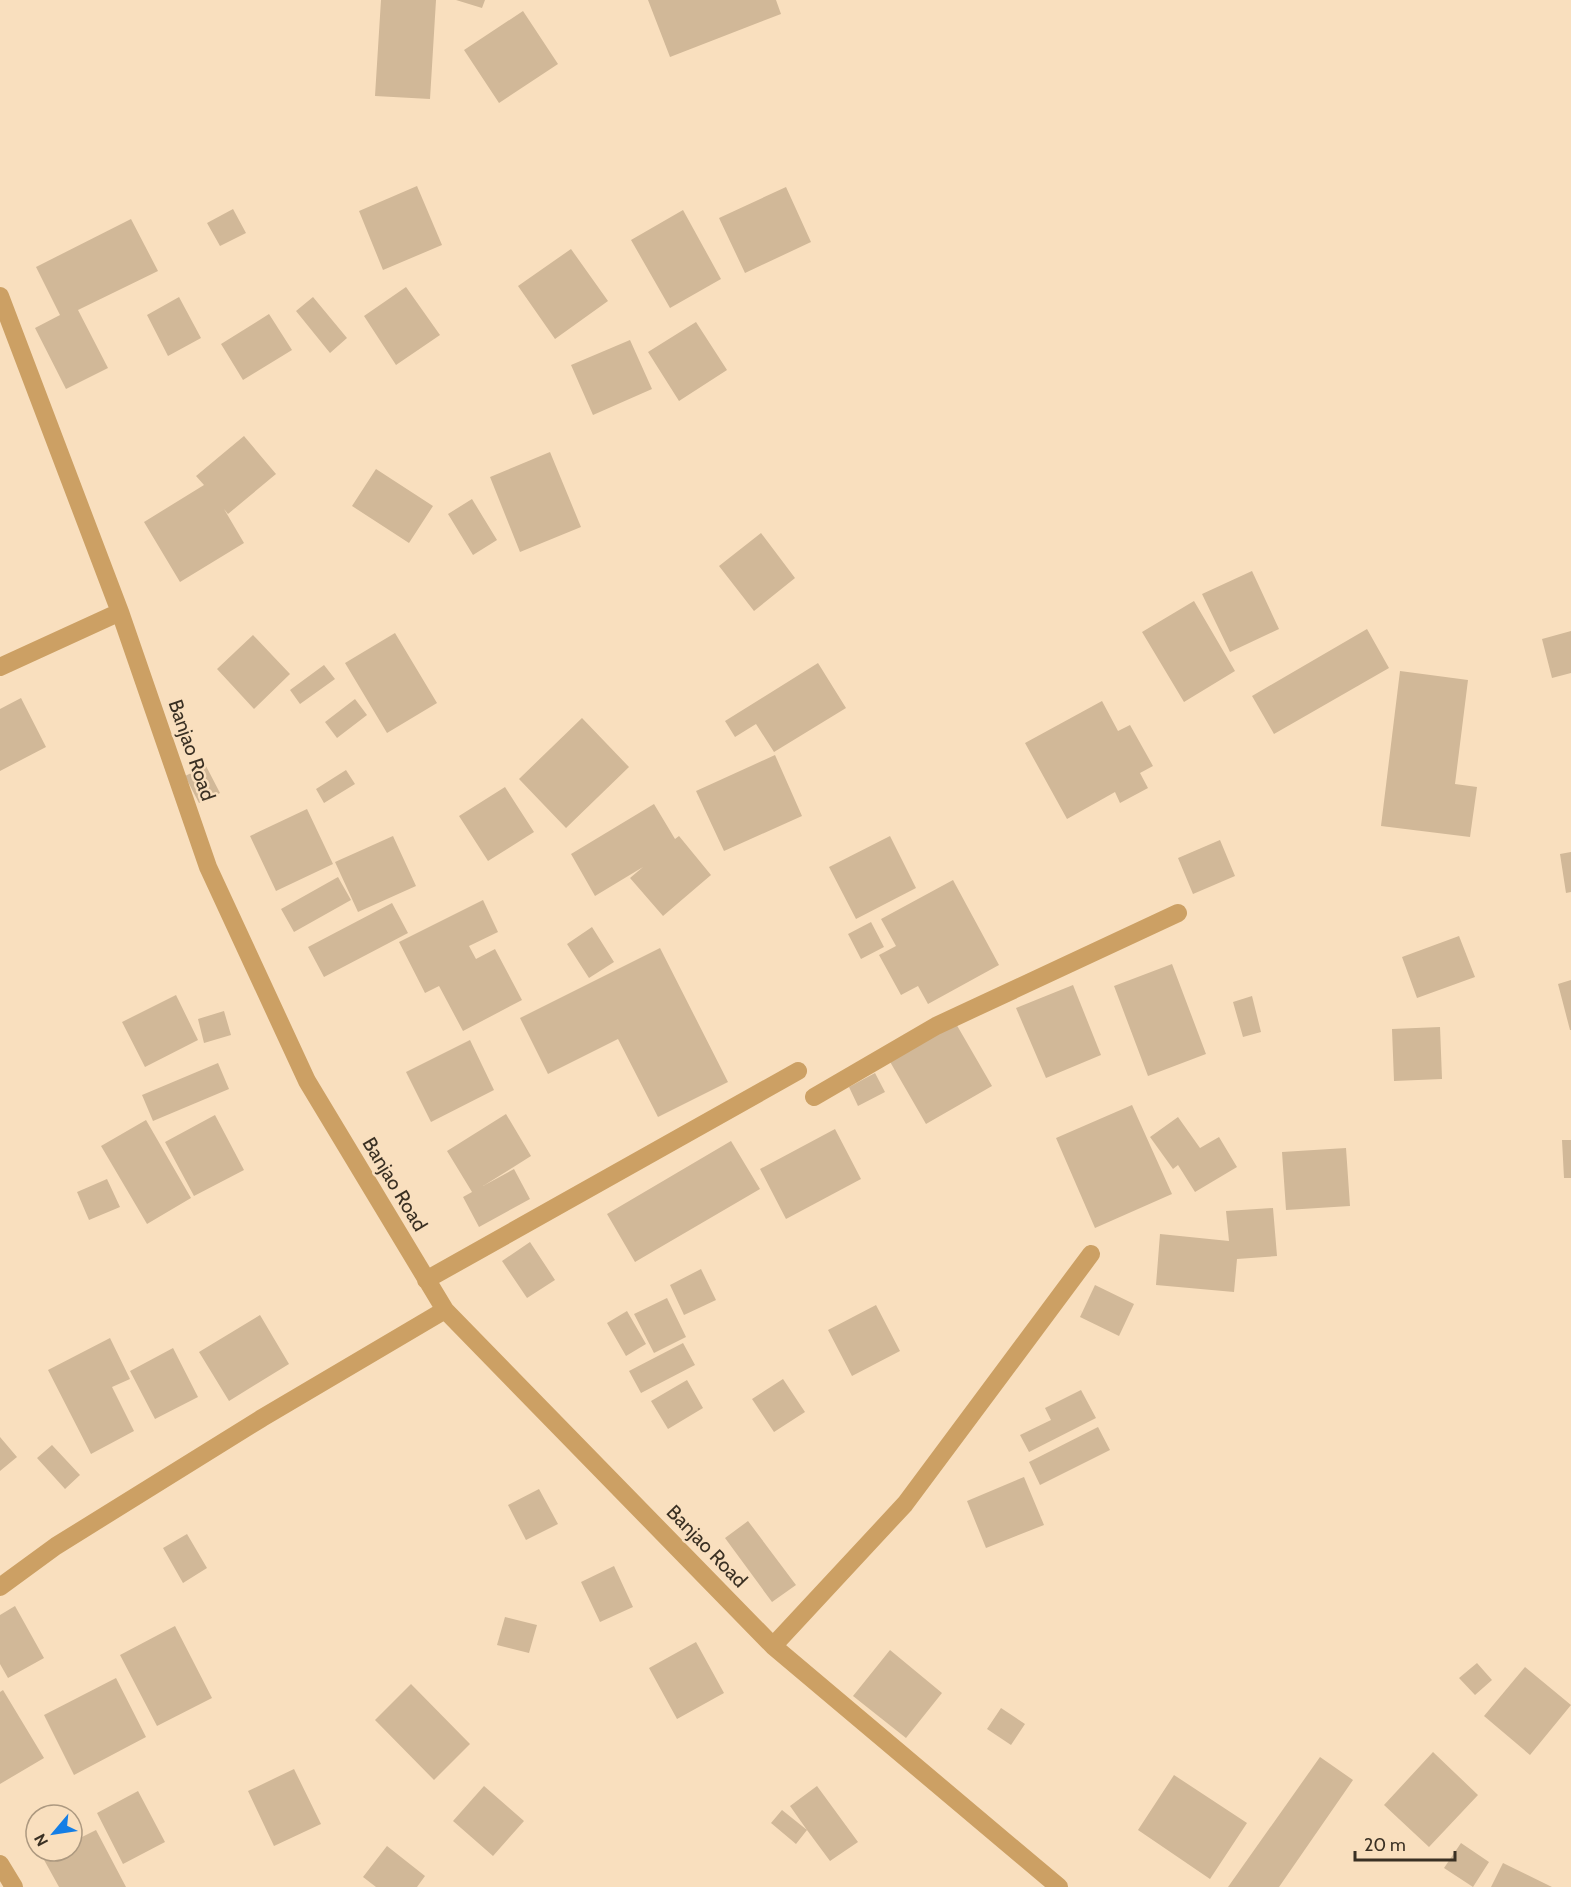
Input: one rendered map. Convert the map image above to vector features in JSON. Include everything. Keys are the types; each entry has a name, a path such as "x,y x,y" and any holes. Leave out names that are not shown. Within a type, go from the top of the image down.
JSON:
{"street":[{"name":"Banjao Road","path":"0,296 120,612 208,867 307,1081 445,1310 773,1646 1059,1887"},
{"path":"0,667 120,612"},
{"path":"814,1097 936,1026 1178,913"},
{"path":"426,1280 798,1071"},
{"path":"773,1646 905,1504 1091,1254"},
{"path":"0,1587 66,1540 262,1418 445,1310"},
{"path":"0,1864 14,1887"}],"building":[{"path":"381,0 436,0 430,99 375,96"},
{"path":"456,0 485,0 482,8"},
{"path":"648,0 776,0 781,14 670,57"},
{"path":"523,11 558,64 499,103 464,50"},
{"path":"417,186 442,245 383,270 359,211"},
{"path":"786,187 811,242 745,273 719,218"},
{"path":"233,209 246,233 220,246 207,223"},
{"path":"683,210 721,279 670,308 631,240"},
{"path":"131,219 158,271 78,310 108,368 66,389 35,328 60,315 36,267"},
{"path":"571,249 608,301 555,339 518,286"},
{"path":"406,287 440,335 396,365 364,316"},
{"path":"179,297 201,338 168,356 147,315"},
{"path":"313,297 347,338 330,353 296,311"},
{"path":"269,314 292,350 243,380 221,344"},
{"path":"696,322 727,370 679,401 648,352"},
{"path":"630,340 652,389 593,415 571,365"},
{"path":"244,436 276,474 228,514 224,509 244,543 180,582 144,522 204,485 196,476"},
{"path":"550,452 581,527 520,552 490,477"},
{"path":"376,469 433,506 409,543 352,506"},
{"path":"472,499 497,540 473,555 448,514"},
{"path":"761,533 795,578 754,611 719,566"},
{"path":"1252,571 1279,629 1230,652 1202,594"},
{"path":"1194,601 1235,671 1184,702 1142,632"},
{"path":"1367,629 1389,668 1274,734 1252,696"},
{"path":"1571,631 1571,673 1552,678 1542,639"},
{"path":"395,633 437,703 387,733 345,663"},
{"path":"253,635 290,674 254,709 217,669"},
{"path":"818,663 846,708 774,752 756,724 735,737 725,721"},
{"path":"324,665 335,679 300,704 290,690"},
{"path":"1400,671 1468,680 1455,784 1477,787 1470,837 1381,826"},
{"path":"21,698 46,747 0,771 0,709"},
{"path":"355,699 367,715 337,738 325,722"},
{"path":"1102,701 1118,731 1130,725 1153,766 1140,773 1148,788 1120,803 1115,792 1067,819 1025,743"},
{"path":"582,718 629,767 566,828 519,779"},
{"path":"775,755 802,816 724,851 696,791"},
{"path":"206,766 220,793 199,803 185,776"},
{"path":"346,770 355,784 324,803 316,789"},
{"path":"505,787 534,832 488,861 459,816"},
{"path":"654,804 675,839 679,836 711,875 663,916 630,878 643,867 595,896 571,854"},
{"path":"307,809 333,864 276,891 250,836"},
{"path":"393,836 416,886 358,912 335,862"},
{"path":"890,836 916,888 856,919 829,867"},
{"path":"1220,840 1235,876 1193,894 1178,858"},
{"path":"1571,852 1571,892 1566,893 1560,854"},
{"path":"338,877 351,900 294,932 281,909"},
{"path":"953,880 999,965 928,1004 918,986 901,995 879,955 896,946 881,919"},
{"path":"483,900 498,932 469,946 476,959 495,949 522,1000 463,1031 439,986 425,993 399,942"},
{"path":"392,903 408,933 324,977 308,947"},
{"path":"871,922 884,947 861,959 848,934"},
{"path":"592,927 614,962 589,978 567,944"},
{"path":"1459,936 1475,977 1417,998 1402,957"},
{"path":"660,948 728,1082 658,1117 618,1039 548,1074 520,1018"},
{"path":"1172,964 1206,1054 1148,1076 1114,986"},
{"path":"1571,980 1571,1030 1570,1030 1558,984"},
{"path":"1073,985 1101,1055 1046,1078 1016,1008"},
{"path":"176,995 198,1040 145,1067 122,1022"},
{"path":"1252,996 1261,1032 1243,1037 1233,1002"},
{"path":"224,1011 231,1035 204,1043 198,1019"},
{"path":"955,1022 992,1086 926,1124 889,1060"},
{"path":"1440,1027 1442,1079 1394,1081 1392,1029"},
{"path":"470,1040 494,1090 431,1122 406,1072"},
{"path":"218,1063 229,1089 153,1121 142,1095"},
{"path":"875,1073 885,1092 858,1106 849,1087"},
{"path":"1132,1105 1172,1194 1095,1228 1056,1138"},
{"path":"506,1114 531,1156 483,1186 514,1169 530,1199 479,1227 463,1197 472,1192 447,1151"},
{"path":"215,1115 244,1170 194,1196 165,1142"},
{"path":"1178,1117 1200,1148 1219,1137 1237,1167 1195,1192 1178,1165 1173,1169 1150,1137"},
{"path":"146,1120 191,1198 147,1224 101,1146"},
{"path":"835,1129 861,1179 786,1219 760,1169"},
{"path":"1562,1140 1571,1140 1571,1178 1564,1178"},
{"path":"731,1141 760,1189 635,1262 607,1214"},
{"path":"1346,1148 1350,1206 1286,1210 1282,1152"},
{"path":"107,1179 120,1207 89,1220 77,1192"},
{"path":"1273,1208 1277,1256 1237,1259 1234,1292 1156,1285 1160,1234 1229,1241 1226,1211"},
{"path":"530,1242 555,1280 527,1298 502,1261"},
{"path":"701,1269 716,1300 684,1315 670,1285"},
{"path":"1095,1285 1134,1304 1119,1336 1080,1317"},
{"path":"667,1298 686,1337 654,1353 634,1314"},
{"path":"876,1305 900,1351 852,1376 828,1330"},
{"path":"627,1311 646,1344 626,1356 607,1323"},
{"path":"260,1315 289,1364 229,1401 199,1352"},
{"path":"110,1338 130,1379 112,1387 134,1431 91,1454 48,1370"},
{"path":"683,1343 695,1365 641,1393 629,1371"},
{"path":"173,1348 198,1397 155,1419 130,1371"},
{"path":"783,1379 805,1412 774,1432 752,1399"},
{"path":"687,1380 703,1408 668,1429 651,1401"},
{"path":"1081,1390 1096,1418 1029,1452 1020,1435 1051,1420 1045,1408"},
{"path":"1098,1427 1110,1450 1040,1485 1029,1462"},
{"path":"0,1437 17,1457 0,1471"},
{"path":"52,1445 80,1475 65,1489 37,1458"},
{"path":"1024,1477 1044,1525 986,1548 967,1501"},
{"path":"539,1489 558,1524 526,1540 508,1505"},
{"path":"748,1521 796,1585 772,1602 725,1538"},
{"path":"187,1534 207,1568 183,1583 163,1548"},
{"path":"614,1566 633,1607 600,1622 581,1582"},
{"path":"15,1606 44,1658 8,1678 0,1664 0,1615"},
{"path":"505,1617 537,1625 529,1653 497,1645"},
{"path":"175,1626 212,1698 157,1726 120,1655"},
{"path":"696,1642 724,1693 677,1719 649,1668"},
{"path":"890,1650 942,1693 906,1738 853,1696"},
{"path":"1477,1663 1492,1680 1475,1695 1459,1678"},
{"path":"1525,1667 1571,1705 1530,1755 1484,1716"},
{"path":"116,1678 146,1737 74,1775 44,1715"},
{"path":"411,1684 470,1744 434,1780 375,1720"},
{"path":"3,1690 44,1758 0,1784 0,1692"},
{"path":"1001,1708 1025,1724 1011,1745 987,1729"},
{"path":"1433,1752 1478,1795 1429,1847 1384,1805"},
{"path":"1320,1757 1353,1780 1279,1887 1228,1887"},
{"path":"294,1769 321,1824 274,1846 248,1791"},
{"path":"1174,1775 1247,1823 1210,1879 1138,1830"},
{"path":"484,1786 524,1821 493,1856 453,1821"},
{"path":"817,1786 858,1842 830,1861 790,1806"},
{"path":"138,1791 165,1842 123,1864 97,1813"},
{"path":"782,1810 807,1830 796,1844 771,1823"},
{"path":"96,1830 126,1887 59,1887 46,1863 84,1863 84,1836"},
{"path":"1461,1843 1489,1862 1473,1887 1444,1868"},
{"path":"387,1846 425,1876 417,1887 376,1887 363,1877"},
{"path":"1503,1863 1552,1887 1491,1887"}]}
